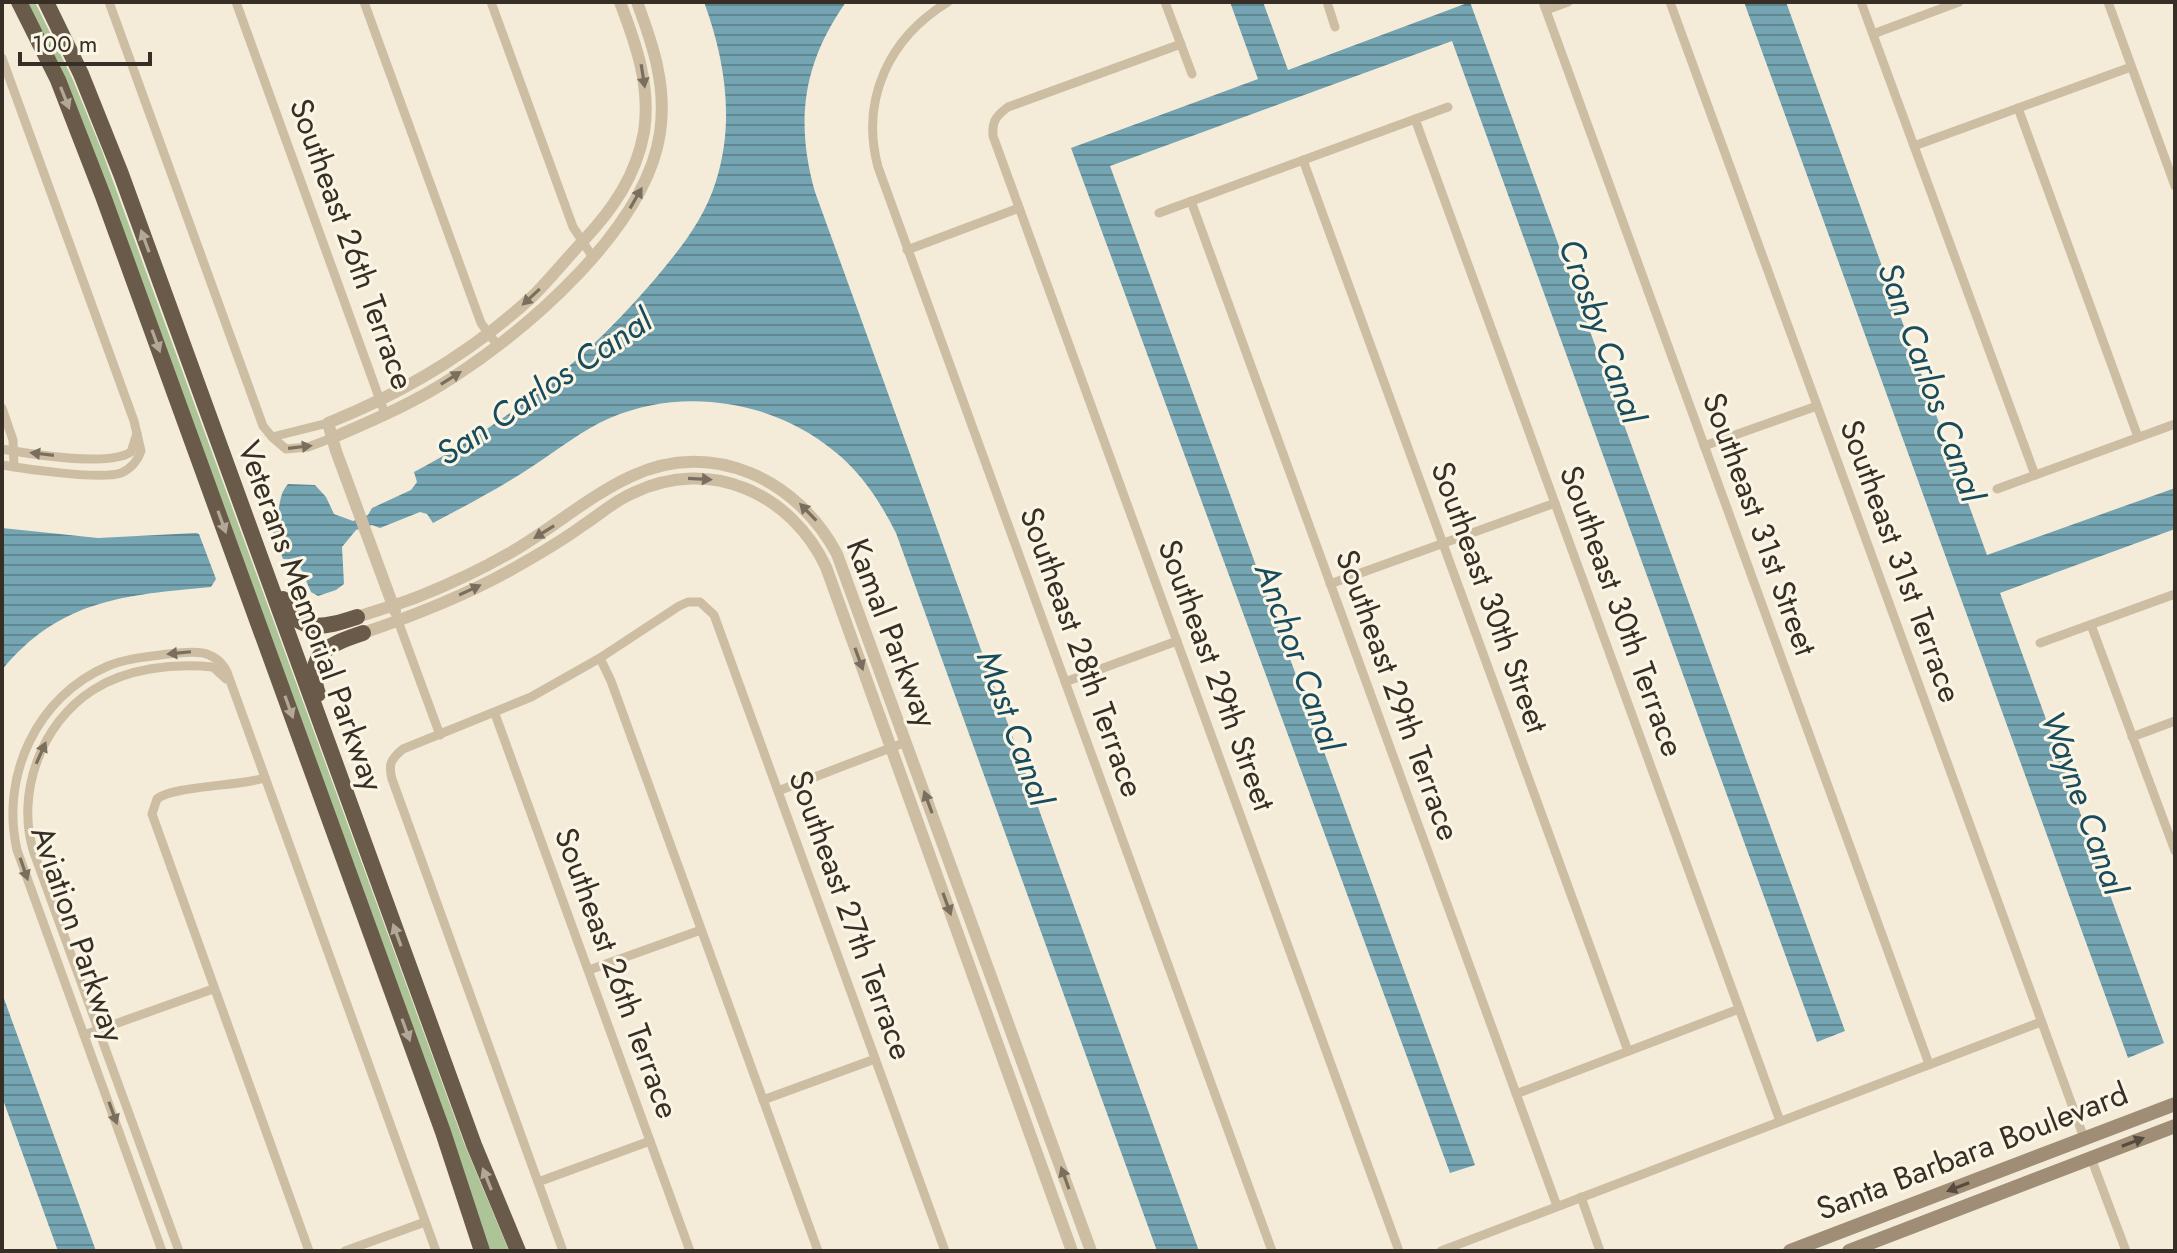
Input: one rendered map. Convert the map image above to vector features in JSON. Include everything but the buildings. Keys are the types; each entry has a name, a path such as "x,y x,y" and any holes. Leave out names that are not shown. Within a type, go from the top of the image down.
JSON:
{"highway":[{"name":"Veterans Memorial Parkway","path":"19,2 58,80 103,196 438,1118 482,1251"},
{"name":"Veterans Memorial Parkway","path":"46,2 97,111 474,1145 518,1251"},
{"path":"181,341 219,422 290,614 314,626 360,625"},
{"path":"360,625 325,650 317,658 313,669 316,686 365,824 368,856"}],"main road":[{"name":"Santa Barbara Boulevard","path":"1790,1251 2175,1104"},
{"name":"Santa Barbara Boulevard","path":"1849,1251 2175,1126"}],"street":[{"path":"109,2 263,426 286,449 308,447 332,438 450,379 533,317 618,227 642,189 660,132 660,75 637,2"},
{"name":"Southeast 26th Terrace","path":"236,2 385,414"},
{"path":"364,2 481,323 498,346"},
{"path":"491,2 562,197 582,242 592,256"},
{"path":"272,437 328,423 382,399 435,370 487,334 534,294 618,199 634,167 643,134 646,103 643,71 620,2"},
{"name":"Southeast 28th Terrace","path":"948,2 907,34 885,67 874,101 873,146 878,167 1272,1251"},
{"path":"1165,2 1192,74"},
{"path":"1327,2 1335,27"},
{"path":"1544,6 1568,2"},
{"name":"Southeast 31st Terrace","path":"1670,2 2084,1138"},
{"path":"1861,2 2035,475"},
{"path":"1873,34 1959,2"},
{"path":"2108,2 2175,186"},
{"name":"Southeast 31st Street","path":"1544,6 1929,1064"},
{"name":"Southeast 29th Street","path":"1181,44 1008,107 996,115 992,126 993,136 1399,1251"},
{"path":"2,58 141,441 138,459 119,474 66,473 2,465"},
{"path":"1914,146 2131,67"},
{"path":"1159,213 1448,107"},
{"path":"2018,108 2138,437"},
{"name":"Southeast 30th Terrace","path":"1415,119 1780,1121"},
{"name":"Southeast 30th Street","path":"1303,160 1628,1051"},
{"name":"Southeast 29th Terrace","path":"1191,201 1557,1206"},
{"path":"907,250 1019,208"},
{"path":"1704,446 1817,406"},
{"path":"2,408 14,451 14,467"},
{"path":"328,423 440,735"},
{"path":"1997,489 2175,424"},
{"path":"2,449 117,459 131,452 137,430"},
{"name":"Kamal Parkway","path":"360,625 393,604 431,591 509,553 636,473 682,463 710,463 766,480 792,496 827,535 842,566 1091,1251"},
{"name":"Kamal Parkway","path":"360,625 398,621 508,572 623,498 647,486 690,478 735,484 776,504 799,524 826,567 1072,1251"},
{"path":"1330,584 1555,503"},
{"path":"2040,643 2175,594"},
{"name":"Southeast 27th Terrace","path":"600,658 688,602 700,602 714,615 945,1251"},
{"path":"2091,625 2175,850"},
{"path":"1065,682 1177,641"},
{"name":"Aviation Parkway","path":"162,1251 14,840 15,784 26,749 43,719 64,694 82,680 116,663 176,653 206,653 224,665 234,692"},
{"path":"563,1251 389,770 391,759 403,749 495,714 555,685 600,658 818,1251"},
{"name":"Aviation Parkway","path":"179,1251 30,842 28,804 36,765 48,739 72,707 94,689 123,676 162,668 213,667 223,674 234,692"},
{"path":"234,692 436,1251"},
{"name":"Southeast 26th Terrace","path":"495,714 690,1251"},
{"path":"2132,737 2175,721"},
{"path":"778,791 906,742"},
{"path":"265,778 246,784 168,792 154,804 152,814 309,1251"},
{"path":"589,970 701,930"},
{"path":"84,1035 213,989"},
{"path":"1516,1094 1739,1009"},
{"path":"1441,1251 2041,1022"},
{"path":"763,1100 875,1059"},
{"path":"538,1182 650,1141"},
{"path":"2091,1158 2126,1251"},
{"path":"1581,1197 1600,1251"},
{"path":"345,1251 425,1222"}],"green space":[{"path":"26,2 35,2 73,80 102,151 464,1143 509,1251 489,1251"}],"water":[{"name":"San Carlos Canal","path":"704,2 846,2 820,47 807,93 805,141 815,192 1199,1251 1157,1251 896,533 870,489 834,451 784,420 756,410 697,401 638,408 590,428 509,481 433,523 427,514 420,512 380,528 372,525 356,530 342,547 344,584 336,590 318,596 311,592 297,560 283,559 272,530 288,484 315,485 326,497 334,514 353,521 368,515 372,508 411,490 417,482 414,472 514,410 574,362 629,308 682,245 711,195 725,136 722,68"},
{"path":"1230,2 1263,2 1288,70 1470,2 1845,1031 1817,1042 1452,41 1110,166 1475,1165 1450,1173 1071,148 1258,79"},
{"path":"1744,2 1786,2 1987,555 2175,488 2175,529 2000,593 2164,1043 2128,1058"},
{"path":"2,528 98,538 196,533 216,579 211,587 123,598 71,615 24,646 2,670"},
{"path":"2,993 96,1251 58,1251 2,1097"}],"water label":[{"name":"Crosby Canal","path":"1602,331"},
{"name":"Anchor Canal","path":"1299,657"},
{"name":"Mast Canal","path":"1015,728"},
{"name":"Wayne Canal","path":"2084,803"}]}
